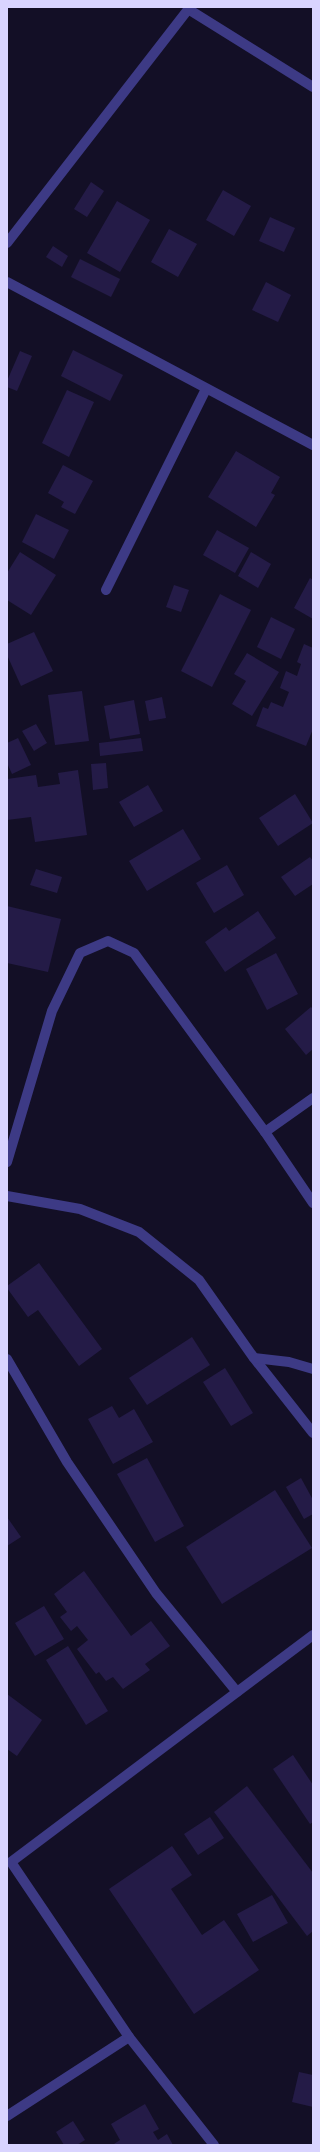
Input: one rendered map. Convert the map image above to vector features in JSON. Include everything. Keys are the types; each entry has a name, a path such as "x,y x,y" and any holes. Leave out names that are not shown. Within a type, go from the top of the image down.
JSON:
{"street":[{"path":"7,243 189,8 313,87"},
{"path":"7,282 313,446"},
{"path":"106,590 206,390"},
{"path":"7,1162 52,1011 80,953 108,941 134,953 265,1132 313,1203"},
{"path":"265,1132 313,1098"},
{"path":"7,1196 80,1209 139,1232 199,1280 254,1358 313,1433"},
{"path":"254,1358 289,1362 313,1369"},
{"path":"7,1359 67,1462 156,1593 237,1692"},
{"path":"214,2145 129,2037 9,1860 313,1635"},
{"path":"7,2116 129,2037"}],"building":[{"path":"91,182 104,191 87,217 74,209"},
{"path":"223,190 251,206 234,236 206,220"},
{"path":"117,201 150,220 120,272 87,253"},
{"path":"270,217 295,228 284,252 259,241"},
{"path":"169,229 197,244 178,277 151,262"},
{"path":"53,246 68,256 62,267 46,257"},
{"path":"80,259 120,279 111,297 71,277"},
{"path":"266,282 291,295 278,322 252,310"},
{"path":"73,350 123,375 110,401 61,376"},
{"path":"20,351 32,356 17,391 7,387 7,381"},
{"path":"67,390 94,402 69,457 42,443"},
{"path":"236,451 280,477 271,493 275,495 256,527 208,497"},
{"path":"63,465 93,481 75,514 61,507 64,502 48,493"},
{"path":"36,514 69,530 54,559 22,542"},
{"path":"217,530 249,548 235,573 203,555"},
{"path":"20,552 56,575 31,615 7,600 7,573"},
{"path":"251,552 271,564 258,588 238,576"},
{"path":"310,578 313,580 313,619 294,608"},
{"path":"174,585 189,590 181,612 166,607"},
{"path":"220,594 251,610 212,687 181,671"},
{"path":"271,617 295,629 281,659 257,647"},
{"path":"34,632 53,671 21,686 7,655 7,644"},
{"path":"304,644 313,648 313,729 306,746 256,726 263,707 268,709 271,702 283,707 289,692 280,688 286,671 297,676 301,664 297,662"},
{"path":"247,653 279,672 252,716 232,704 246,681 234,674"},
{"path":"82,691 89,741 55,745 48,695"},
{"path":"162,697 166,718 149,721 145,701"},
{"path":"134,700 140,734 110,739 104,706"},
{"path":"36,724 47,743 34,751 22,731"},
{"path":"18,738 31,765 12,774 7,763 7,743"},
{"path":"141,738 143,751 100,756 99,743"},
{"path":"106,763 108,788 93,790 91,764"},
{"path":"78,770 87,835 35,842 31,817 7,820 7,779 36,775 38,787 60,784 58,773"},
{"path":"148,785 163,811 134,827 119,802"},
{"path":"295,794 313,823 278,846 259,818"},
{"path":"183,829 201,859 147,891 129,861"},
{"path":"310,857 313,861 313,884 295,896 281,877"},
{"path":"227,865 244,895 214,913 196,883"},
{"path":"36,869 62,877 57,893 30,885"},
{"path":"7,906 61,919 48,972 7,963"},
{"path":"258,911 276,938 225,972 205,942 226,927 229,931"},
{"path":"276,953 298,994 267,1010 246,969"},
{"path":"311,1007 313,1009 313,1049 306,1055 285,1029"},
{"path":"39,1263 102,1349 79,1366 38,1310 28,1317 7,1288 7,1286"},
{"path":"192,1337 210,1365 147,1405 129,1378"},
{"path":"225,1368 253,1413 231,1426 203,1382"},
{"path":"112,1406 119,1418 134,1409 153,1442 113,1464 88,1419"},
{"path":"147,1458 184,1526 155,1542 117,1474"},
{"path":"301,1478 313,1500 313,1514 304,1519 286,1487"},
{"path":"275,1490 312,1548 222,1604 186,1547"},
{"path":"7,1517 21,1537 7,1546"},
{"path":"84,1571 131,1636 151,1621 170,1646 145,1664 150,1670 123,1689 113,1677 106,1681 99,1672 96,1674 77,1649 88,1640 77,1626 71,1631 60,1617 67,1612 54,1594"},
{"path":"44,1606 64,1639 35,1656 15,1623"},
{"path":"68,1646 108,1711 86,1725 46,1660"},
{"path":"7,1694 42,1720 17,1756 7,1749"},
{"path":"293,1755 313,1785 313,1822 310,1824 273,1769"},
{"path":"247,1786 313,1873 313,1931 307,1936 214,1812"},
{"path":"210,1817 224,1838 198,1855 184,1834"},
{"path":"172,1846 192,1875 171,1889 202,1935 224,1920 259,1970 194,2014 109,1889"},
{"path":"272,1895 288,1923 253,1942 237,1914"},
{"path":"299,2072 313,2075 313,2107 292,2102"},
{"path":"145,2104 159,2129 153,2132 158,2140 167,2134 173,2145 115,2145 114,2144 120,2140 111,2124"},
{"path":"73,2121 85,2140 77,2145 64,2145 56,2132"}]}
